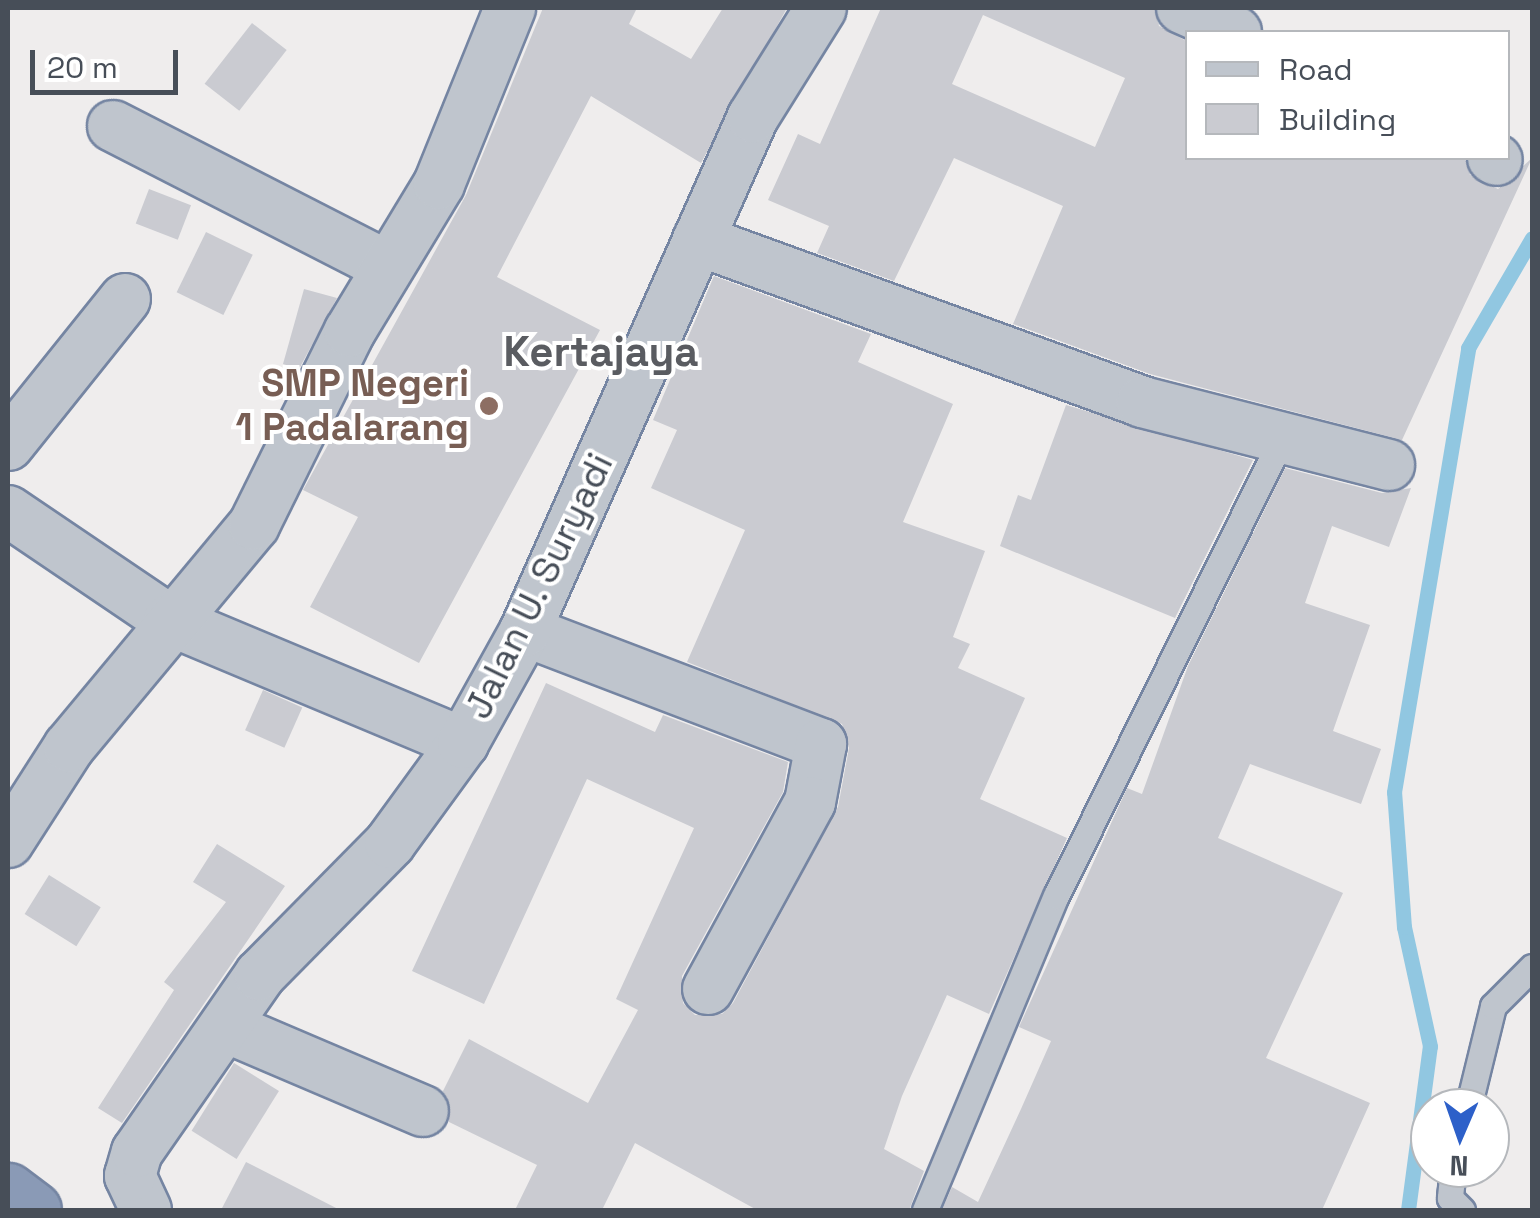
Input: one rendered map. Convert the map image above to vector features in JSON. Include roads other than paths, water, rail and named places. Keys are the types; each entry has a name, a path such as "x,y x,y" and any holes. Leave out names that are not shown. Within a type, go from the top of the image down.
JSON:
{"highway":[{"path":"8,1191 32,1210"}],"street":[{"path":"13,818 170,620 254,525 386,266 462,137 510,8"},
{"name":"Jalan U. Suryadi","path":"146,1210 130,1176 137,1152 260,975 390,843 464,744 524,631 752,116 821,8"},
{"path":"1182,8 1232,30"},
{"path":"113,126 386,266"},
{"path":"698,240 1018,360 1279,444 1388,465"},
{"path":"8,445 125,299"},
{"path":"8,511 170,620 464,744"},
{"path":"524,631 820,744 810,802 708,989"},
{"path":"226,1027 423,1111"}],"lane":[{"path":"925,1210 1056,896 1279,444"},
{"path":"1473,1088 1493,1006 1532,967"},
{"path":"1451,1188 1450,1198 1462,1210"}],"waterway":[{"path":"1408,1210 1430,1046 1404,927 1394,792 1468,348 1532,238"}],"place":[{"name":"SMP Negeri 1 Padalarang","path":"489,406"}],"district":[{"name":"Kertajaya","path":"601,352"}]}
